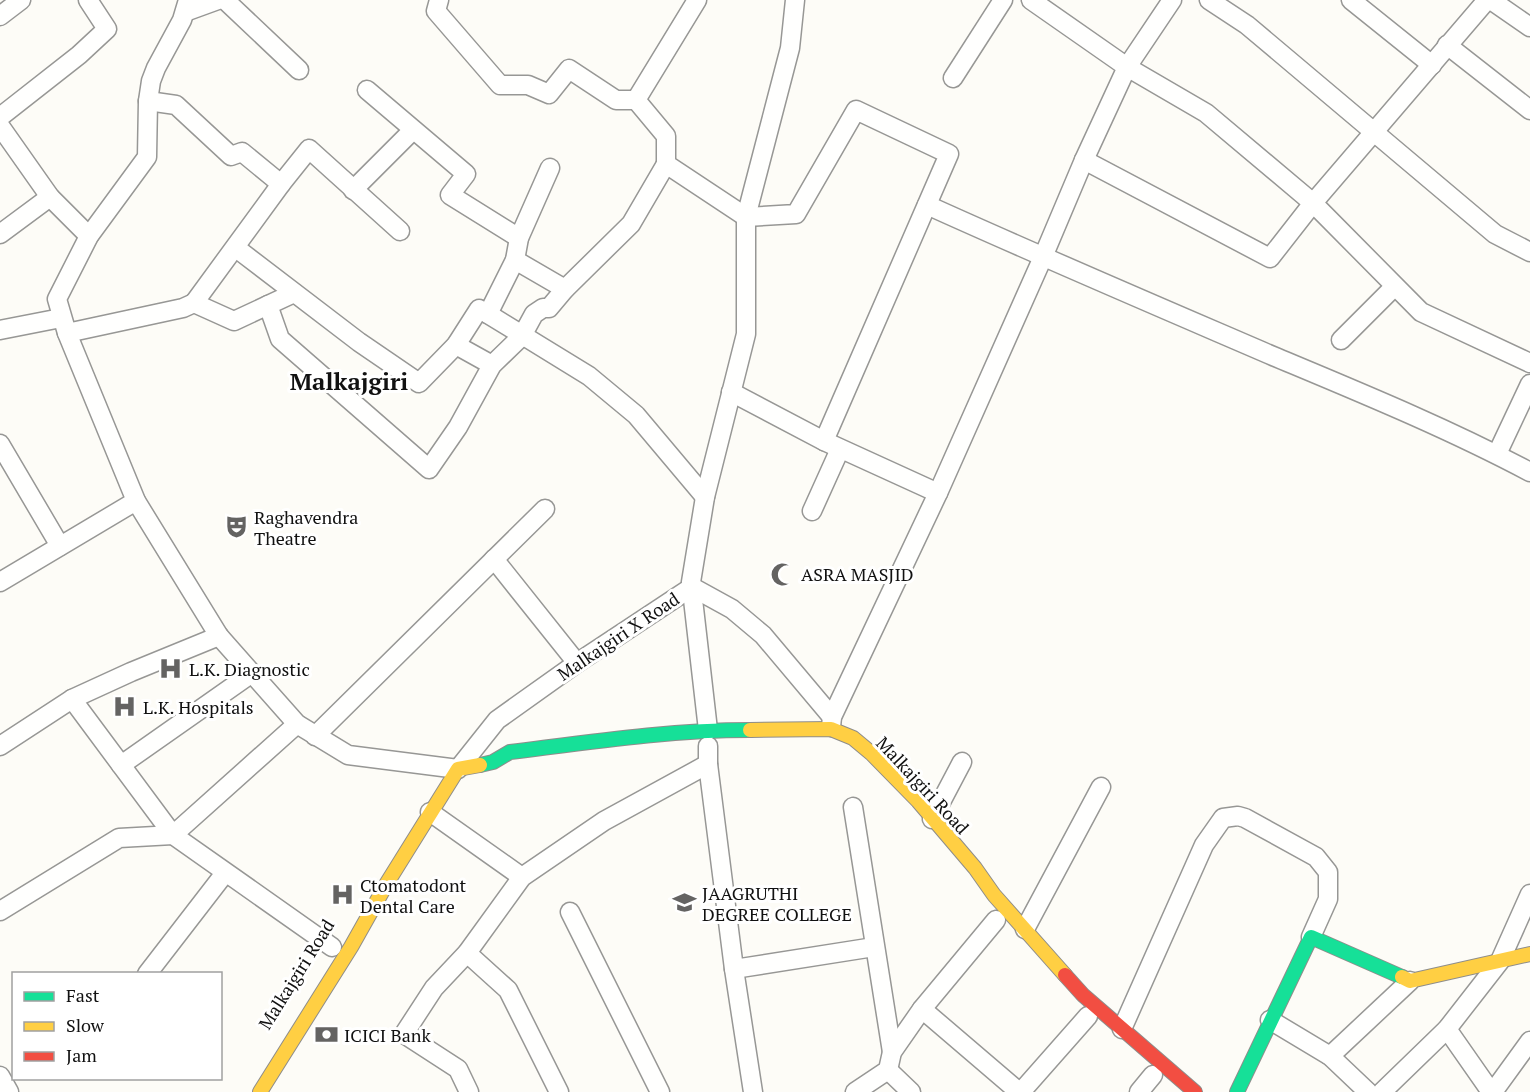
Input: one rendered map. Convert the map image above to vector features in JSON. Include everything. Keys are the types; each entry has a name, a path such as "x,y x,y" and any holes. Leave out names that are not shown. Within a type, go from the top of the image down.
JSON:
{"main road":[{"name":"Malkajgiri Road","path":"741,744 819,739 831,729"},
{"name":"Malkajgiri Road","path":"831,729 884,786"},
{"name":"Malkajgiri Road","path":"260,1092 351,947 387,883 458,769 493,762 516,765 565,756 705,746 831,729 853,738 871,753 975,868 994,895 1083,995 1195,1092"},
{"name":"Malkajgiri Road","path":"493,762 510,752 655,734 705,746"},
{"name":"Malkajgiri Road","path":"335,943 358,913 387,883"},
{"path":"972,889 1000,924"},
{"path":"1237,1092 1311,937 1410,981 1530,954"},
{"path":"1040,967 1102,1030"},
{"name":"Malkajgiri Road","path":"245,1092 274,1044"}],"street":[{"path":"0,16 21,0"},
{"path":"0,117 79,55 107,29 88,0"},
{"path":"218,0 186,6 156,68 148,101 147,157 89,236 57,299 64,326 136,501 219,636 297,724 348,754 458,769"},
{"path":"225,0 299,70"},
{"path":"440,0 436,11 500,85 528,85 549,94 568,69 616,100 636,100"},
{"path":"636,100 697,0"},
{"path":"753,1092 734,969 705,746 691,582 705,497 746,334 746,217 790,48 795,0"},
{"path":"953,78 1003,0"},
{"path":"1031,0 1127,67 1206,113 1313,203 1421,312 1530,363"},
{"path":"831,729 1127,67 1172,0"},
{"path":"1209,0 1247,25 1495,234 1530,252"},
{"path":"1351,0 1432,65"},
{"path":"1084,160 1270,258 1313,203 1447,45 1489,0 1530,27"},
{"path":"1447,45 1530,110"},
{"path":"367,90 466,174 450,195 519,238"},
{"path":"268,305 280,339 429,469 458,427 492,365 522,336 534,314 543,308 549,309 631,224 666,164 666,136 636,100"},
{"path":"148,101 176,105 231,156 242,152 281,184"},
{"path":"666,164 746,217 796,214 856,110 949,154 832,445 812,511"},
{"path":"0,126 50,197 89,236"},
{"path":"353,190 412,130"},
{"path":"0,330 64,326 183,308 194,303 309,149 400,231"},
{"path":"488,314 515,260 519,238 550,168"},
{"path":"0,234 50,197"},
{"path":"927,205 1333,381 1497,454 1530,472"},
{"path":"236,248 359,342 419,382 456,345 479,309 590,376 636,415 705,497"},
{"path":"515,260 565,290"},
{"path":"1341,340 1394,287"},
{"path":"194,303 234,321 294,293"},
{"path":"456,345 492,365"},
{"path":"1497,454 1530,384"},
{"path":"731,392 832,445 938,493"},
{"path":"0,444 60,546"},
{"path":"0,582 136,501"},
{"path":"315,736 545,509"},
{"path":"494,559 577,663"},
{"name":"Malkajgiri X Road","path":"458,769 496,720 692,586 732,609 763,635 831,729"},
{"path":"0,746 72,699 219,636"},
{"path":"121,765 252,673"},
{"path":"72,699 173,835 225,873 335,943"},
{"path":"0,911 119,838 173,835 297,724"},
{"path":"469,1092 458,1069 404,1035 434,988 467,953 522,877 604,821 705,746"},
{"path":"932,819 962,762"},
{"path":"1025,929 1101,786"},
{"path":"853,807 892,1052 888,1070 855,1092"},
{"path":"430,812 522,877"},
{"path":"1122,1029 1204,845 1223,818 1238,816 1254,822 1316,857 1329,872 1328,899 1311,937"},
{"path":"149,972 225,873"},
{"path":"1382,1092 1447,1029 1500,961 1530,894"},
{"path":"570,912 660,1092"},
{"path":"892,1052 922,1009 1000,924"},
{"path":"734,969 874,947"},
{"path":"467,953 508,990 559,1092"},
{"path":"1330,1056 1410,981"},
{"path":"922,1009 1020,1092 1088,1016"},
{"path":"1270,1020 1330,1056 1368,1092"},
{"path":"1447,1029 1492,1092 1530,1041"},
{"path":"888,1070 911,1092"},
{"path":"0,1076 9,1092"},
{"path":"1139,1092 1155,1077"}],"traffic: fast":[{"path":"480,765 493,762 510,752 660,734 750,730"},
{"path":"1237,1092 1311,937 1402,977"}],"traffic: slow":[{"path":"750,730 831,729 853,738 918,801 975,868 994,895 1065,975"},
{"path":"260,1092 351,947 387,883 458,769 480,765"},
{"path":"1402,977 1410,981 1530,954"}],"traffic: jam":[{"path":"1065,975 1083,995 1195,1092"}],"place":[{"name":"Raghavendra Theatre","path":"236,527"},
{"name":"ASRA MASJID","path":"783,574"},
{"name":"L.K. Diagnostic","path":"171,669"},
{"name":"L.K. Hospitals","path":"125,707"},
{"name":"Ctomatodont Dental Care","path":"342,895"},
{"name":"JAAGRUTHI DEGREE COLLEGE","path":"684,903"},
{"name":"ICICI Bank","path":"326,1035"}],"district":[{"name":"Malkajgiri","path":"349,381"}]}
